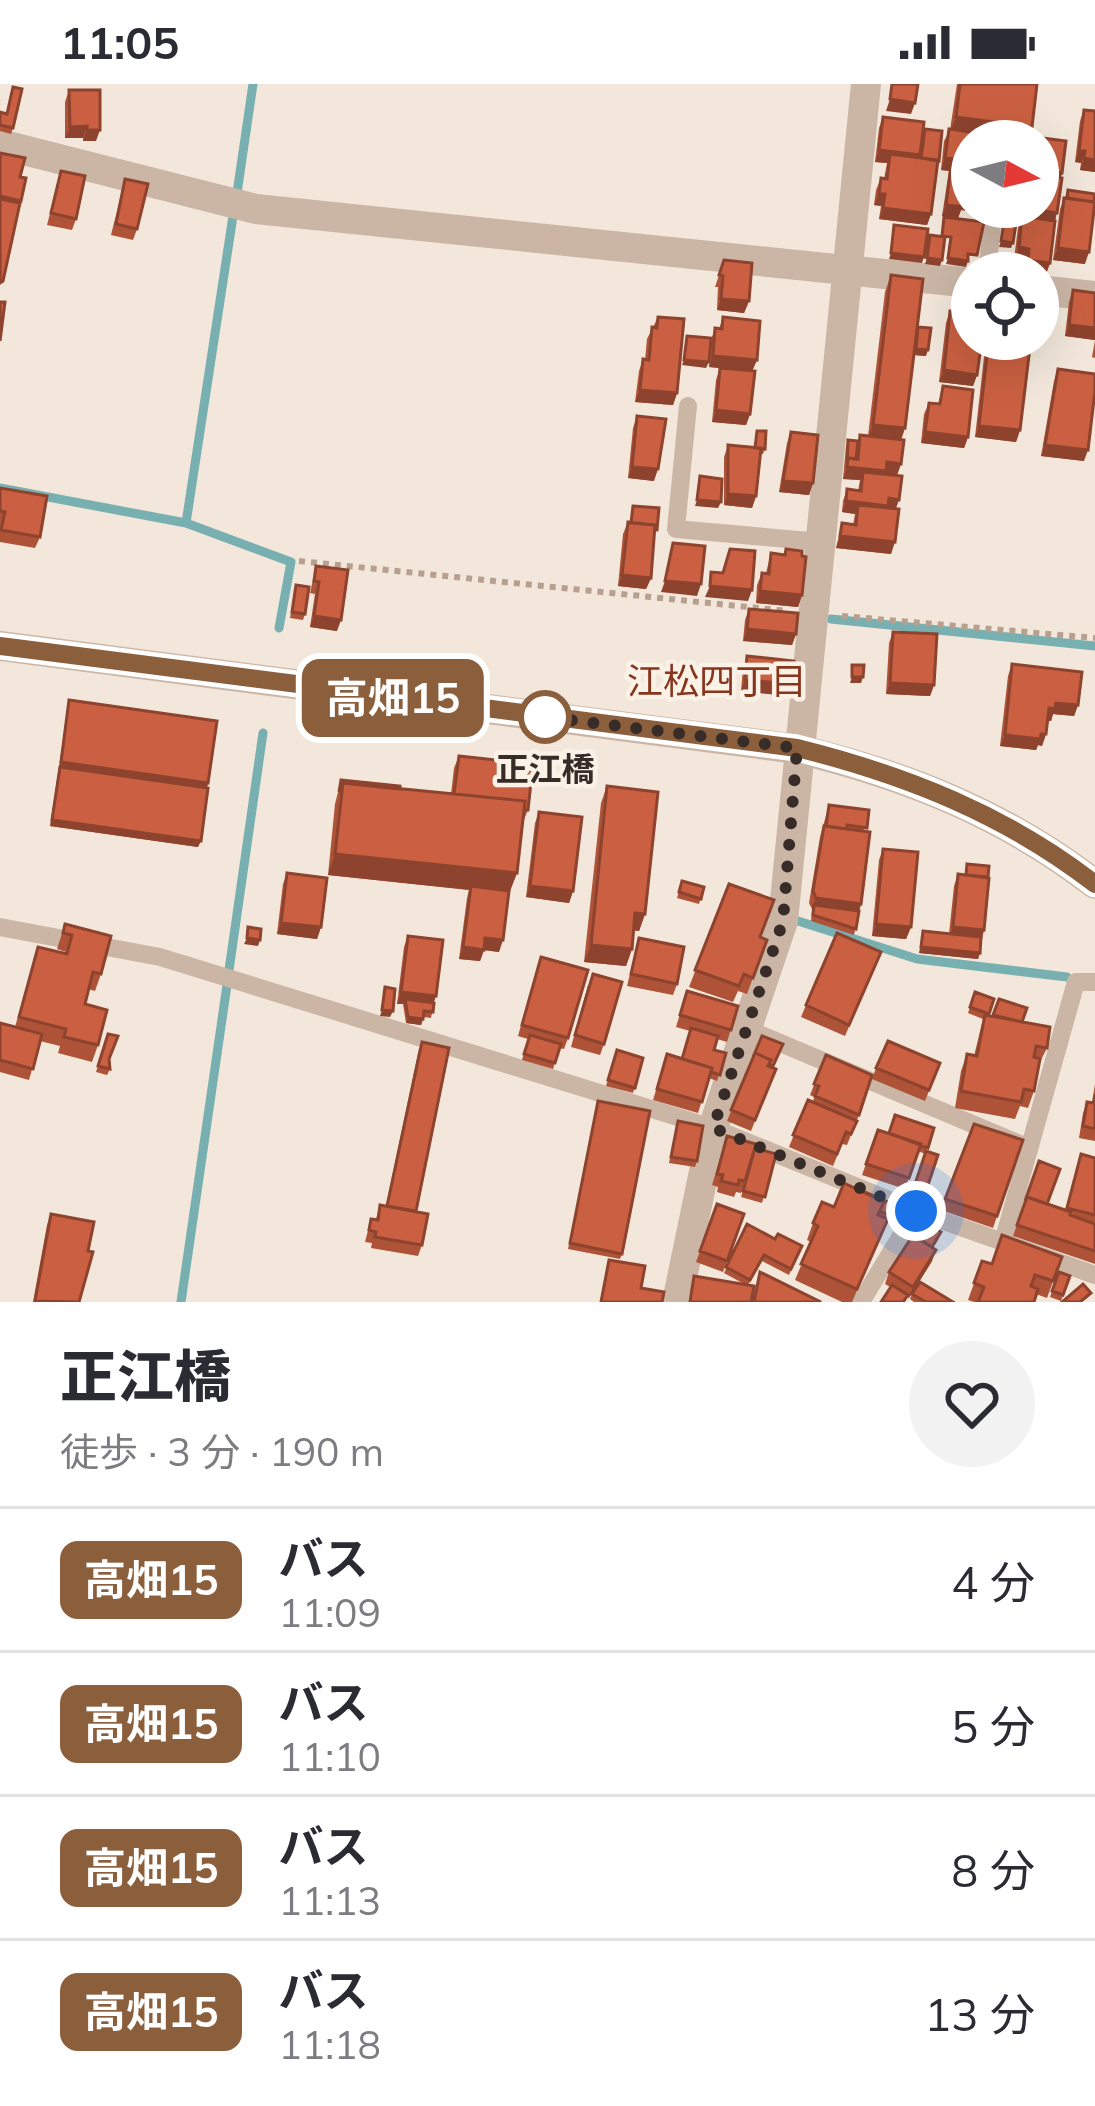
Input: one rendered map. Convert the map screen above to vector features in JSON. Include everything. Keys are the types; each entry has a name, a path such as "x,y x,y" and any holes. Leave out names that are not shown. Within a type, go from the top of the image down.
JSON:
{"street":[{"path":"677,1302 713,1128 783,921 866,84"},
{"path":"0,144 256,209 951,282"},
{"path":"1059,292 1095,296"},
{"path":"0,646 797,748 899,776 960,802 1018,832 1095,884"}],"lane":[{"path":"688,406 676,529 821,542"},
{"path":"0,927 160,957 713,1128 916,1211 1095,1275"},
{"path":"1003,1242 1076,982 1095,982"},
{"path":"745,1028 1029,1148"},
{"path":"861,1302 916,1211"}],"path":[{"path":"299,561 1095,638"}],"building":[{"path":"892,84 918,84 915,103 890,99"},
{"path":"960,84 1037,84 1033,120 956,117"},
{"path":"13,87 22,89 13,128 0,125 0,112 7,114"},
{"path":"69,90 100,90 100,130 70,127"},
{"path":"1084,110 1095,111 1095,160 1084,158 1085,151 1079,151"},
{"path":"883,117 924,122 920,155 879,150"},
{"path":"925,129 942,131 939,161 921,158"},
{"path":"949,129 951,129 951,159 945,158"},
{"path":"1059,140 1066,141 1059,173"},
{"path":"0,153 25,158 21,201 0,196"},
{"path":"890,154 938,160 931,214 883,208 881,178 887,179"},
{"path":"951,166 951,206 946,205"},
{"path":"61,171 85,176 76,219 51,213"},
{"path":"125,179 148,184 137,229 116,224"},
{"path":"1068,190 1095,194 1094,202 1067,198"},
{"path":"1064,198 1095,202 1089,252 1058,248"},
{"path":"0,199 20,203 0,283"},
{"path":"944,217 951,218 951,228 983,228 978,252 951,252 951,258 948,258 951,237 942,236"},
{"path":"894,225 928,229 924,257 891,253"},
{"path":"1003,228 1015,228 1013,243 1001,241"},
{"path":"1021,228 1054,228 1051,252 1019,247"},
{"path":"930,235 945,237 942,260 927,258"},
{"path":"724,260 752,263 749,301 721,299 723,276 719,275"},
{"path":"891,275 923,279 905,428 873,425"},
{"path":"1073,290 1095,293 1095,328 1069,325"},
{"path":"0,302 5,302 0,341"},
{"path":"950,311 951,360 979,360 977,375 944,370"},
{"path":"658,317 684,319 677,393 640,390 643,359 649,360 652,327 657,328"},
{"path":"723,317 760,321 757,360 713,356 715,328 722,329"},
{"path":"918,327 931,328 928,350 916,349"},
{"path":"687,336 711,338 709,362 684,360"},
{"path":"986,360 1028,360 1020,430 979,426"},
{"path":"720,368 755,371 750,414 716,410"},
{"path":"1058,369 1095,374 1088,450 1045,445"},
{"path":"943,386 973,390 968,437 925,432 929,403 940,404"},
{"path":"637,416 666,419 658,469 632,467"},
{"path":"757,431 766,431 765,449 755,448"},
{"path":"791,432 818,435 813,483 783,481"},
{"path":"860,435 904,440 901,464 887,462 886,471 847,467 848,458 858,459"},
{"path":"848,440 858,441 856,459 848,458 847,463"},
{"path":"728,445 761,448 756,496 728,494"},
{"path":"863,472 902,476 899,500 889,498 888,506 846,501 847,489 861,491"},
{"path":"700,476 722,479 721,502 697,500"},
{"path":"0,488 47,496 40,537 1,530 5,512 0,511"},
{"path":"858,505 899,509 895,542 840,536 842,523 856,525"},
{"path":"633,506 659,508 657,530 655,525 631,523"},
{"path":"628,522 655,525 651,578 622,575"},
{"path":"673,543 705,546 701,584 665,581"},
{"path":"730,549 755,551 752,590 710,586 711,572 723,573"},
{"path":"786,549 802,551 806,557 802,595 760,591 762,573 769,574 771,553 785,555"},
{"path":"316,566 348,570 341,620 314,616 319,582 314,581"},
{"path":"296,585 309,587 305,614 292,612"},
{"path":"749,609 798,613 796,634 747,629"},
{"path":"893,632 937,634 934,685 890,683"},
{"path":"747,656 794,661 792,684 745,680"},
{"path":"1012,664 1082,672 1078,705 1056,703 1055,709 1049,708 1046,734 1040,739 1005,735"},
{"path":"852,665 864,665 863,677 852,677"},
{"path":"69,700 217,721 208,783 61,762"},
{"path":"459,756 533,764 528,810 524,810 525,801 454,794"},
{"path":"60,767 208,788 201,841 52,820"},
{"path":"341,780 400,789 343,783 339,792"},
{"path":"343,783 525,801 517,873 335,854"},
{"path":"607,786 658,792 645,914 635,913 632,949 591,945"},
{"path":"829,805 869,810 867,828 826,826"},
{"path":"539,812 582,817 573,891 530,886"},
{"path":"824,826 870,832 861,904 816,898 813,891"},
{"path":"883,849 918,852 911,927 876,924"},
{"path":"967,864 989,866 988,877 966,875"},
{"path":"287,873 327,878 321,927 281,923"},
{"path":"958,874 989,878 984,930 953,927"},
{"path":"682,881 704,887 701,899 679,892"},
{"path":"729,884 774,900 760,937 767,940 753,978 744,974 739,986 695,970"},
{"path":"471,886 509,891 503,940 485,938 484,950 463,947"},
{"path":"814,905 859,911 856,929 813,915"},
{"path":"65,924 111,936 101,974 93,972 85,1004 107,1010 98,1045 64,1037 66,1029 19,1017 38,947 67,954 72,935 63,933"},
{"path":"248,927 261,929 260,940 247,938"},
{"path":"923,931 981,937 980,953 921,947"},
{"path":"837,933 881,952 849,1025 806,1005"},
{"path":"408,936 443,940 436,996 401,992"},
{"path":"639,938 684,947 677,984 631,974"},
{"path":"541,957 588,970 568,1038 522,1025"},
{"path":"593,974 622,982 604,1044 575,1035"},
{"path":"385,987 395,989 393,1011 382,1010"},
{"path":"687,991 738,1006 731,1030 680,1015"},
{"path":"975,992 994,999 989,1014 970,1007"},
{"path":"405,999 434,1003 433,1012 424,1011 423,1019 408,1017"},
{"path":"999,999 1027,1008 1022,1022 993,1015"},
{"path":"985,1015 1050,1027 1047,1048 1036,1046 1034,1057 1040,1059 1034,1091 1024,1089 1021,1102 961,1091 967,1054 977,1056"},
{"path":"0,1023 42,1034 33,1069 0,1060"},
{"path":"691,1028 718,1036 714,1050 726,1053 720,1075 682,1059"},
{"path":"108,1034 118,1036 110,1069 98,1066"},
{"path":"530,1035 561,1044 555,1063 524,1054"},
{"path":"762,1036 783,1044 773,1066 771,1060 755,1053 753,1057"},
{"path":"888,1041 940,1063 929,1090 876,1068"},
{"path":"422,1042 449,1048 416,1211 387,1206"},
{"path":"617,1050 643,1058 635,1088 608,1080"},
{"path":"755,1053 771,1060 768,1066 776,1069 755,1120 731,1110"},
{"path":"667,1054 712,1068 702,1102 657,1089"},
{"path":"826,1055 872,1075 859,1115 815,1096 819,1086 814,1084"},
{"path":"1095,1095 1095,1129 1083,1126 1087,1102 1094,1103"},
{"path":"808,1100 857,1121 851,1134 846,1132 837,1154 793,1135"},
{"path":"598,1101 650,1111 622,1254 570,1243"},
{"path":"895,1115 934,1128 928,1148 889,1133"},
{"path":"678,1121 703,1126 697,1161 671,1157"},
{"path":"974,1124 1023,1140 997,1216 945,1199"},
{"path":"878,1130 921,1144 909,1178 866,1164"},
{"path":"727,1136 756,1144 745,1181 739,1180 738,1185 721,1181 723,1175 717,1174"},
{"path":"755,1148 776,1154 765,1197 743,1191"},
{"path":"926,1151 938,1155 925,1194 913,1190"},
{"path":"1081,1154 1095,1158 1095,1215 1067,1208"},
{"path":"1039,1161 1060,1169 1047,1204 1027,1197 1025,1201"},
{"path":"844,1183 884,1202 878,1215 888,1219 857,1289 801,1264 818,1226 813,1223 822,1202 834,1207"},
{"path":"860,1190 895,1205 891,1216 880,1211 884,1202"},
{"path":"1027,1197 1095,1224 1095,1251 1017,1225"},
{"path":"717,1204 744,1214 727,1261 700,1251"},
{"path":"380,1205 428,1214 422,1245 375,1237 376,1232 369,1230 371,1219 378,1220"},
{"path":"51,1214 94,1222 88,1251 93,1252 79,1302 35,1301"},
{"path":"923,1221 941,1232 932,1247 914,1236"},
{"path":"747,1224 802,1246 791,1269 764,1255 750,1280 726,1267"},
{"path":"913,1235 936,1250 913,1287 889,1272"},
{"path":"1002,1235 1062,1257 1053,1281 1035,1275 1034,1302 978,1302 984,1287 974,1283 982,1261 992,1264"},
{"path":"609,1260 645,1266 641,1288 664,1292 662,1302 601,1302"},
{"path":"760,1272 821,1302 754,1302"},
{"path":"1059,1272 1070,1276 1063,1295 1052,1291"},
{"path":"694,1276 754,1286 751,1302 690,1302"},
{"path":"920,1282 953,1302 926,1302 912,1294"},
{"path":"1083,1284 1091,1293 1080,1302 1062,1302"},
{"path":"892,1285 908,1295 903,1302 881,1302"}],"waterway":[{"path":"237,193 253,84"},
{"path":"186,523 233,216"},
{"path":"0,488 186,523 291,562 279,628"},
{"path":"831,619 1095,646"},
{"path":"229,970 263,733"},
{"path":"798,921 917,959 1067,977"},
{"path":"181,1302 227,985"}],"bus line":[{"name":"高畑15","path":"0,646 797,748 899,776 960,802 1018,832 1095,884"}],"place":[{"name":"正江橋","path":"545,717"}],"district":[{"name":"江松四丁目","path":"717,680"}],"route":[{"path":"545,717 537,716 797,748 783,921 713,1128 916,1211"}]}
